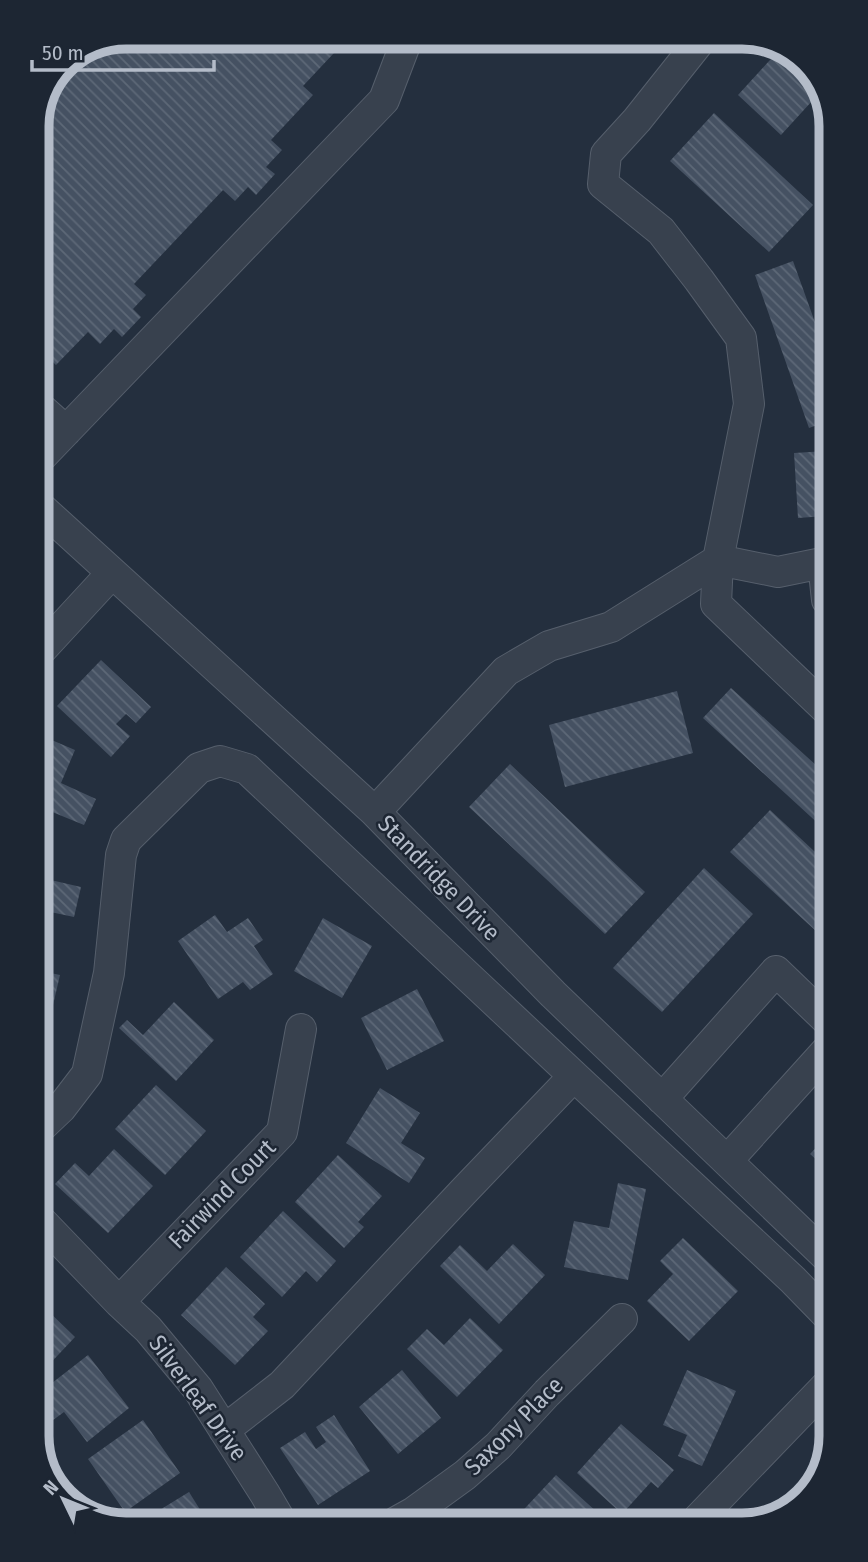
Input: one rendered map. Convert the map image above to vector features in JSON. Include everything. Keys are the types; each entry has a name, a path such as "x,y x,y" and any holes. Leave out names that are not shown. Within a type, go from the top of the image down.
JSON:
{"street":[{"path":"49,449 384,100 403,49"},
{"path":"693,49 606,154 603,184 661,231 741,338 749,404 718,560 716,604 819,702"},
{"path":"49,416 66,431"},
{"name":"Standridge Drive","path":"49,515 375,812 553,994 819,1249"},
{"path":"375,812 506,671 549,646 611,627 718,560 778,572 819,563"},
{"path":"49,640 112,573"},
{"path":"49,1119 87,1074 109,973 121,855 126,840 199,768 220,761 247,769 819,1307"},
{"path":"662,1098 776,971 819,1012"},
{"name":"Fairwind Court","path":"119,1302 282,1132 301,1029"},
{"path":"727,1161 819,1059"},
{"path":"224,1430 282,1385 574,1076"},
{"name":"Silverleaf Drive","path":"49,1228 148,1329 189,1379 276,1513"},
{"name":"Saxony Place","path":"412,1513 465,1475 490,1453 622,1319"},
{"path":"704,1513 819,1393"}],"building":[{"path":"338,49 303,86 313,95 271,140 282,150 266,167 275,174 256,195 248,187 235,201 223,190 134,284 146,295 133,309 141,317 122,337 114,329 100,344 88,332 56,365 49,358 49,121 57,92 65,79 87,59 111,50"},
{"path":"774,56 789,65 803,79 814,99 781,135 738,95"},
{"path":"714,113 813,205 769,252 670,161"},
{"path":"793,261 819,333 819,424 809,428 755,275"},
{"path":"819,451 819,516 798,518 794,453"},
{"path":"101,660 151,707 136,723 126,714 116,724 130,736 111,757 57,706"},
{"path":"731,688 819,768 819,824 703,718"},
{"path":"677,691 693,753 565,787 549,725"},
{"path":"49,739 75,750 61,783 96,799 84,825 49,811"},
{"path":"510,764 645,892 605,934 469,807"},
{"path":"770,810 819,856 819,934 730,852"},
{"path":"704,868 753,914 662,1012 613,968"},
{"path":"49,880 81,887 74,917 49,912"},
{"path":"215,915 227,932 248,918 263,940 254,946 273,974 250,990 243,982 218,999 178,941"},
{"path":"323,918 372,946 342,998 294,971"},
{"path":"49,973 60,975 53,1005 49,1004"},
{"path":"417,989 444,1041 387,1070 361,1018"},
{"path":"174,1002 214,1040 176,1081 119,1028 127,1020 143,1035"},
{"path":"156,1085 206,1131 165,1175 115,1129"},
{"path":"380,1088 420,1113 401,1143 425,1158 409,1183 346,1143"},
{"path":"819,1145 819,1162 810,1154"},
{"path":"114,1149 153,1186 108,1233 55,1184 75,1163 89,1176"},
{"path":"338,1155 382,1196 358,1222 364,1227 344,1248 295,1202"},
{"path":"618,1183 646,1189 628,1280 564,1267 574,1221 609,1228"},
{"path":"283,1211 336,1261 317,1282 306,1271 282,1297 240,1257"},
{"path":"683,1238 738,1291 689,1341 647,1301 673,1274 660,1261"},
{"path":"513,1244 545,1275 499,1324 440,1266 460,1245 487,1271"},
{"path":"226,1267 265,1304 253,1317 268,1331 235,1365 181,1315"},
{"path":"49,1312 75,1337 49,1365"},
{"path":"470,1318 503,1350 457,1397 407,1349 427,1329 444,1345"},
{"path":"88,1355 129,1408 87,1442 64,1412 49,1423 49,1385"},
{"path":"402,1370 441,1418 398,1454 359,1407"},
{"path":"687,1370 736,1391 702,1466 678,1456 687,1435 663,1425"},
{"path":"334,1415 370,1471 318,1505 280,1448 305,1432 316,1449 326,1442 316,1427"},
{"path":"143,1420 180,1473 125,1512 98,1473 98,1464 91,1464 88,1459"},
{"path":"621,1424 674,1470 658,1488 651,1482 623,1513 577,1473"},
{"path":"556,1475 598,1513 520,1513"},
{"path":"189,1492 202,1513 155,1513"}]}
